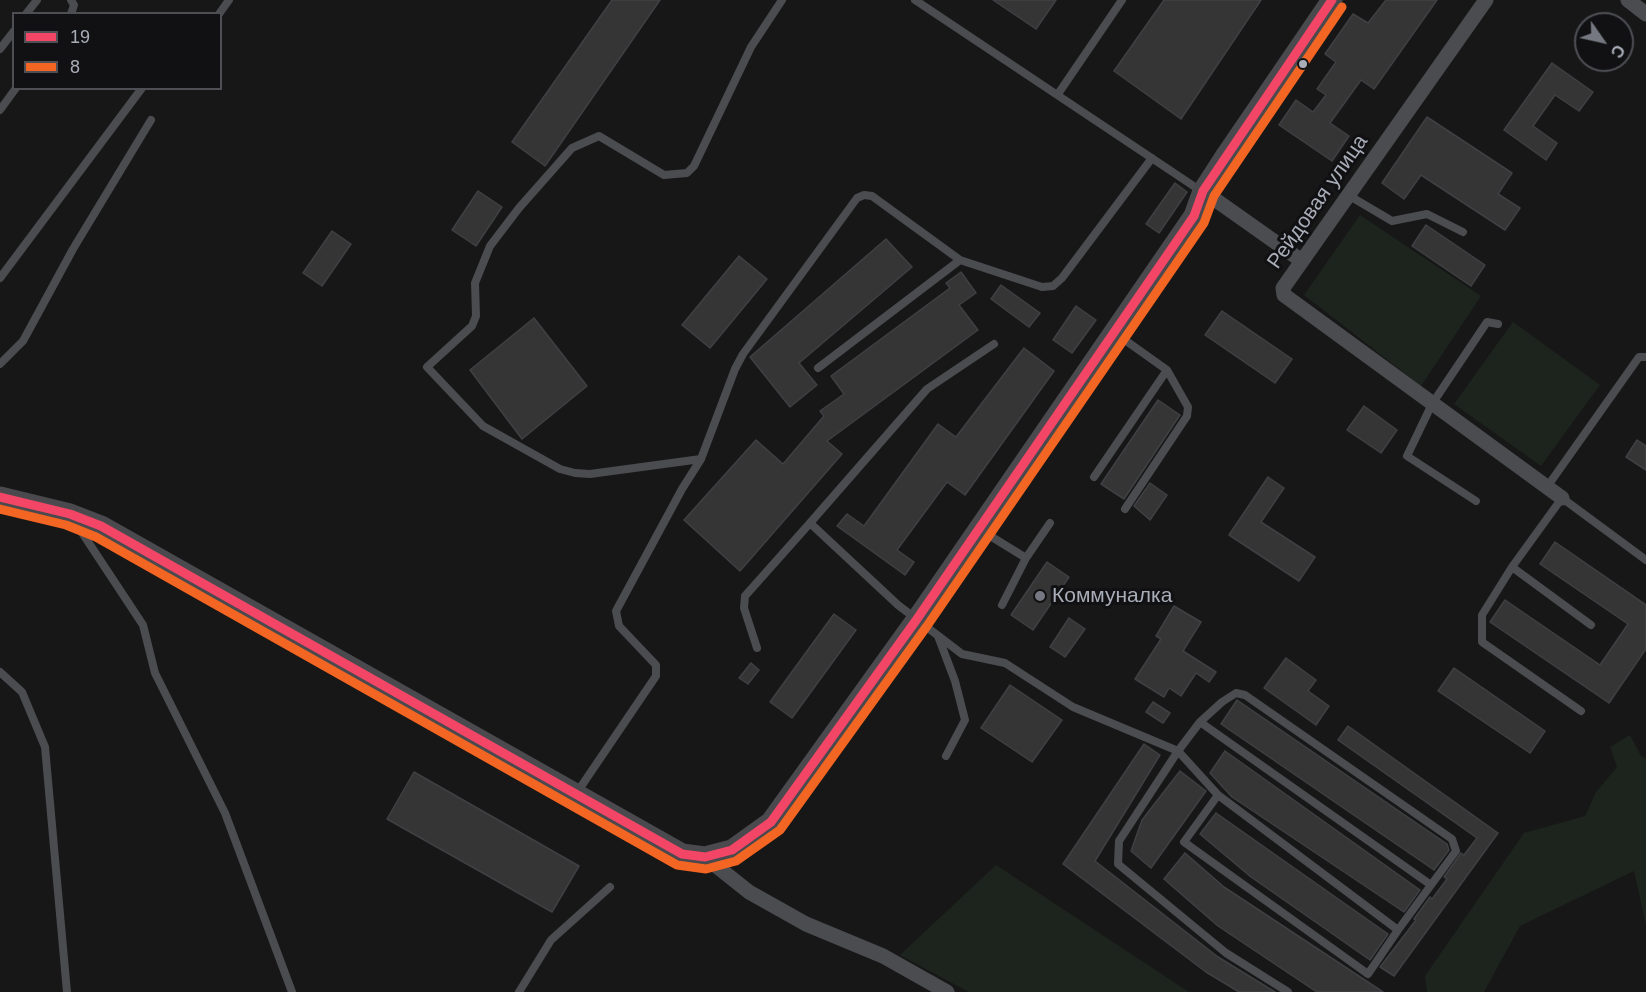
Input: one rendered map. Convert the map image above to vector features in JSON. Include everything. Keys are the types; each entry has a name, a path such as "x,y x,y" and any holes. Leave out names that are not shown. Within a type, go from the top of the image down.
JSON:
{"main road":[{"path":"0,497 70,514 101,526 682,854 705,857 732,850 771,822 917,619 1194,216 1203,191 1332,0"}],"street":[{"name":"Рейдовая улица","path":"1486,0 1283,288 1284,295 1562,498"},
{"path":"1628,0 1646,14"},
{"path":"1203,191 1302,261"},
{"path":"705,857 749,892 806,924 882,956 947,992"}],"lane":[{"path":"28,12 37,0"},
{"path":"701,459 590,474 560,469 483,426 427,367 472,326 476,316 475,283 490,246 519,208 572,148 599,136 664,175 687,173 694,166 751,47 782,0"},
{"path":"915,0 1203,191"},
{"path":"1058,94 1122,0"},
{"path":"0,49 12,34"},
{"path":"0,110 15,90"},
{"path":"0,278 141,90"},
{"path":"0,364 23,341 73,249 151,120"},
{"path":"576,794 656,676 656,665 619,626 616,611 682,489 701,459 735,369 743,354 857,198 864,195 872,196 960,261 1042,287 1053,286 1062,279 1152,158"},
{"path":"1348,195 1392,221 1426,214 1464,232"},
{"path":"818,368 960,261"},
{"path":"1476,501 1407,456 1432,404 1487,322 1498,324"},
{"path":"1114,332 1167,370 1188,407 1187,416 1125,509"},
{"path":"757,648 744,608 745,596 927,389 994,344"},
{"path":"1547,488 1639,357 1646,357"},
{"path":"1094,477 1167,370"},
{"path":"1581,711 1482,642 1482,615 1512,567 1562,498 1646,560"},
{"path":"70,514 143,625 155,673 225,813 291,992"},
{"path":"810,523 898,605 962,654 1005,663 1073,707 1178,751 1218,795 1398,930"},
{"path":"1002,605 1026,558 1050,523"},
{"path":"980,529 1026,558"},
{"path":"1512,567 1591,625"},
{"path":"937,634 955,681 965,720 946,756"},
{"path":"0,672 22,692 33,712 45,747 67,992"},
{"path":"1218,795 1184,842 1368,974 1456,851 1452,839 1245,696 1236,693 1200,722 1178,751 1119,841 1118,864 1226,953 1288,992"},
{"path":"1200,722 1431,885"},
{"path":"519,992 551,940 610,887"}],"shaded area":[{"path":"1360,215 1481,296 1421,386 1304,295"},
{"path":"1513,322 1600,385 1541,466 1454,404"},
{"path":"1630,735 1641,756 1646,758 1646,925 1634,871 1520,926 1484,992 1427,992 1425,976 1524,833 1585,816 1596,792 1617,767 1610,747"},
{"path":"996,865 1189,992 969,992 900,955"}],"building":[{"path":"612,0 660,0 545,166 512,142"},
{"path":"993,0 1056,0 1036,29"},
{"path":"1164,0 1261,0 1181,119 1114,71"},
{"path":"1386,0 1437,0 1374,89 1361,80 1330,123 1349,136 1332,161 1279,125 1296,100 1313,112 1326,95 1317,89 1336,62 1325,54 1353,14 1368,23"},
{"path":"1552,63 1593,92 1579,111 1555,95 1533,126 1557,143 1546,160 1504,130"},
{"path":"1427,117 1512,173 1498,194 1520,208 1505,230 1421,175 1404,199 1382,183"},
{"path":"1175,183 1187,192 1159,233 1146,224"},
{"path":"478,191 502,207 476,246 452,230"},
{"path":"1426,225 1485,265 1471,286 1412,246"},
{"path":"332,231 351,244 322,286 303,273"},
{"path":"886,239 912,267 799,363 817,385 790,407 750,357"},
{"path":"739,256 767,279 710,348 682,325"},
{"path":"961,272 976,293 959,305 978,330 827,441 842,454 740,571 684,520 756,440 783,464 824,416 820,411 844,394 831,376 950,288 946,283"},
{"path":"1001,285 1040,313 1029,327 991,299"},
{"path":"1076,306 1096,320 1072,353 1053,340"},
{"path":"1222,311 1292,359 1275,383 1205,335"},
{"path":"534,318 587,386 522,439 470,370"},
{"path":"1024,348 1054,371 965,495 947,482 897,550 914,562 905,575 837,526 847,514 864,526 938,424 956,437"},
{"path":"1158,400 1180,415 1124,499 1101,484"},
{"path":"1364,406 1397,430 1381,453 1347,430"},
{"path":"1637,440 1646,446 1646,470 1626,457"},
{"path":"1268,477 1284,488 1261,522 1315,557 1299,581 1229,535"},
{"path":"1150,483 1167,495 1150,520 1134,506"},
{"path":"1555,542 1646,605 1646,649 1609,703 1490,622 1505,600 1600,665 1628,624 1540,564"},
{"name":"Коммуналка","path":"1047,562 1069,577 1033,630 1011,615"},
{"path":"1174,606 1201,622 1183,651 1216,672 1209,682 1196,673 1181,696 1169,688 1164,697 1135,679 1161,639 1156,636"},
{"path":"834,614 856,630 792,718 770,702"},
{"path":"1069,618 1085,629 1065,657 1050,647"},
{"path":"1286,658 1316,680 1308,691 1329,706 1316,725 1264,688"},
{"path":"751,663 759,670 748,684 739,678"},
{"path":"1454,668 1545,731 1530,753 1438,691"},
{"path":"1010,685 1062,720 1032,762 981,728"},
{"path":"1237,700 1447,844 1449,850 1434,870 1221,724"},
{"path":"1153,702 1170,713 1163,723 1146,712"},
{"path":"1348,726 1498,833 1394,976 1380,967 1416,920 1414,919 1430,897 1432,899 1447,879 1444,877 1461,853 1464,855 1477,838 1338,740"},
{"path":"1144,744 1160,755 1095,861 1218,957 1275,992 1239,992 1206,972 1063,864"},
{"path":"1225,751 1420,890 1404,912 1232,797 1210,773"},
{"path":"1180,771 1206,791 1151,868 1131,851 1142,820"},
{"path":"414,772 579,866 552,912 387,819"},
{"path":"1216,813 1388,934 1370,960 1251,877 1200,834"},
{"path":"1185,853 1224,887 1383,992 1317,992 1218,926 1164,879"}],"transit line":[{"name":"19","path":"0,497 70,514 101,526 682,854 705,857 732,850 771,822 917,619 1194,216 1203,191 1332,0"},
{"name":"8","path":"0,509 66,525 96,537 677,865 706,869 736,861 780,830 927,626 1204,223 1214,196 1342,7"}],"place":[{"name":"Коммуналка","path":"1040,596"}]}
